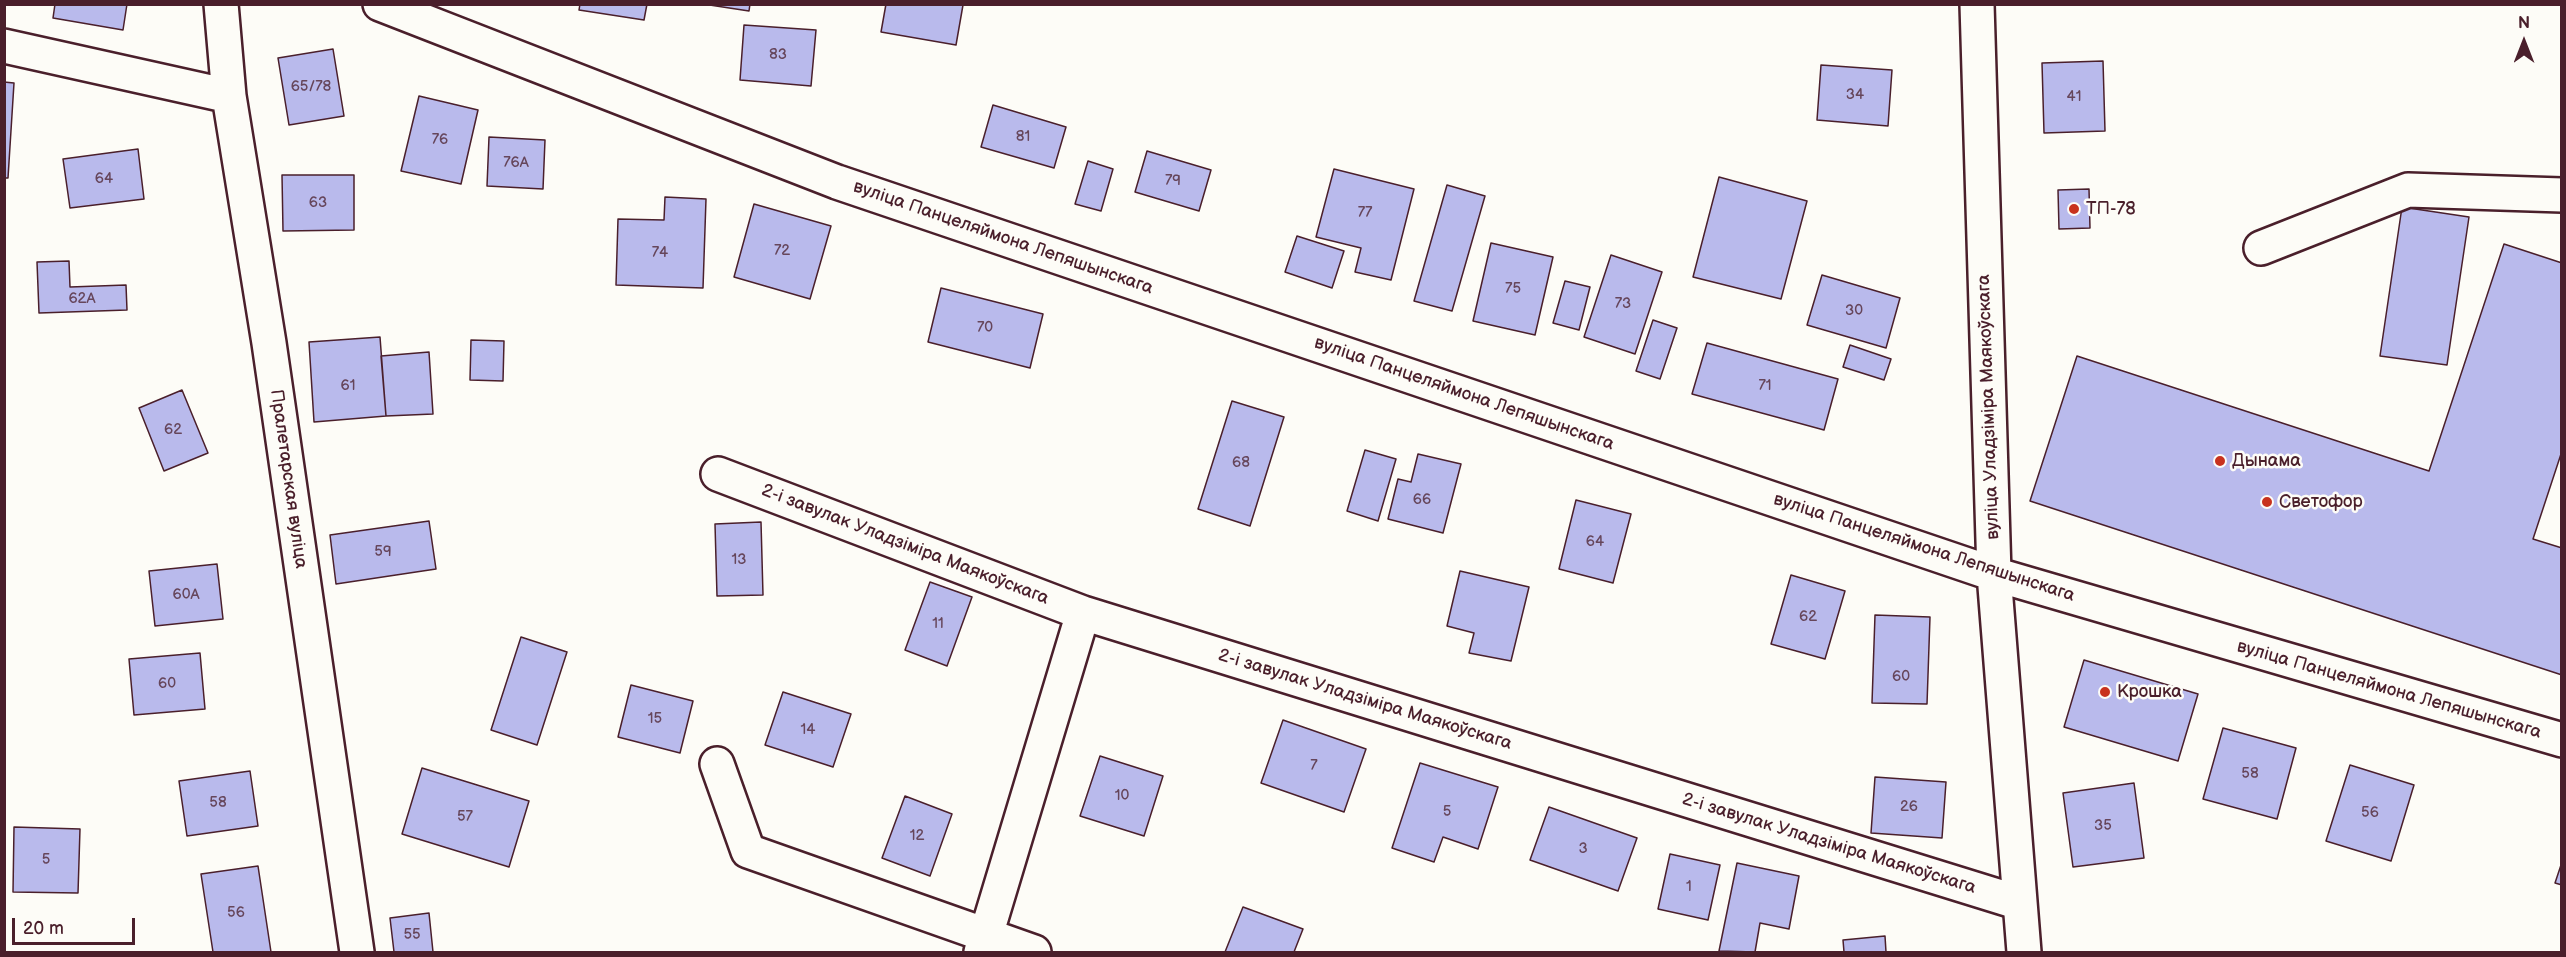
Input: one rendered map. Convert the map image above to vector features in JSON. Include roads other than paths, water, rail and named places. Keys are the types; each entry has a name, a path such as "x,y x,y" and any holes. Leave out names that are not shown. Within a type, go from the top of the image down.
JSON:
{"street":[{"name":"Пралетарская вуліца","path":"221,4 229,96 270,355 357,952"},
{"name":"вуліца Панцеляймона Лепяшынскага","path":"380,4 837,182 1994,574 2562,740"},
{"name":"вуліца Уладзіміра Маякоўскага","path":"1977,4 1994,574 2024,952"},
{"path":"4,46 229,96"},
{"path":"2262,248 2408,190 2562,195"},
{"name":"2-і завулак Уладзіміра Маякоўскага","path":"718,474 1083,613 2020,903"},
{"path":"983,944 1083,613"},
{"path":"717,764 748,851 983,944 1034,952"}],"place":[{"name":"ТП-78","path":"2074,209"},
{"name":"Дынама","path":"2220,461"},
{"name":"Светофор","path":"2267,502"},
{"name":"Крошка","path":"2105,692"}]}
